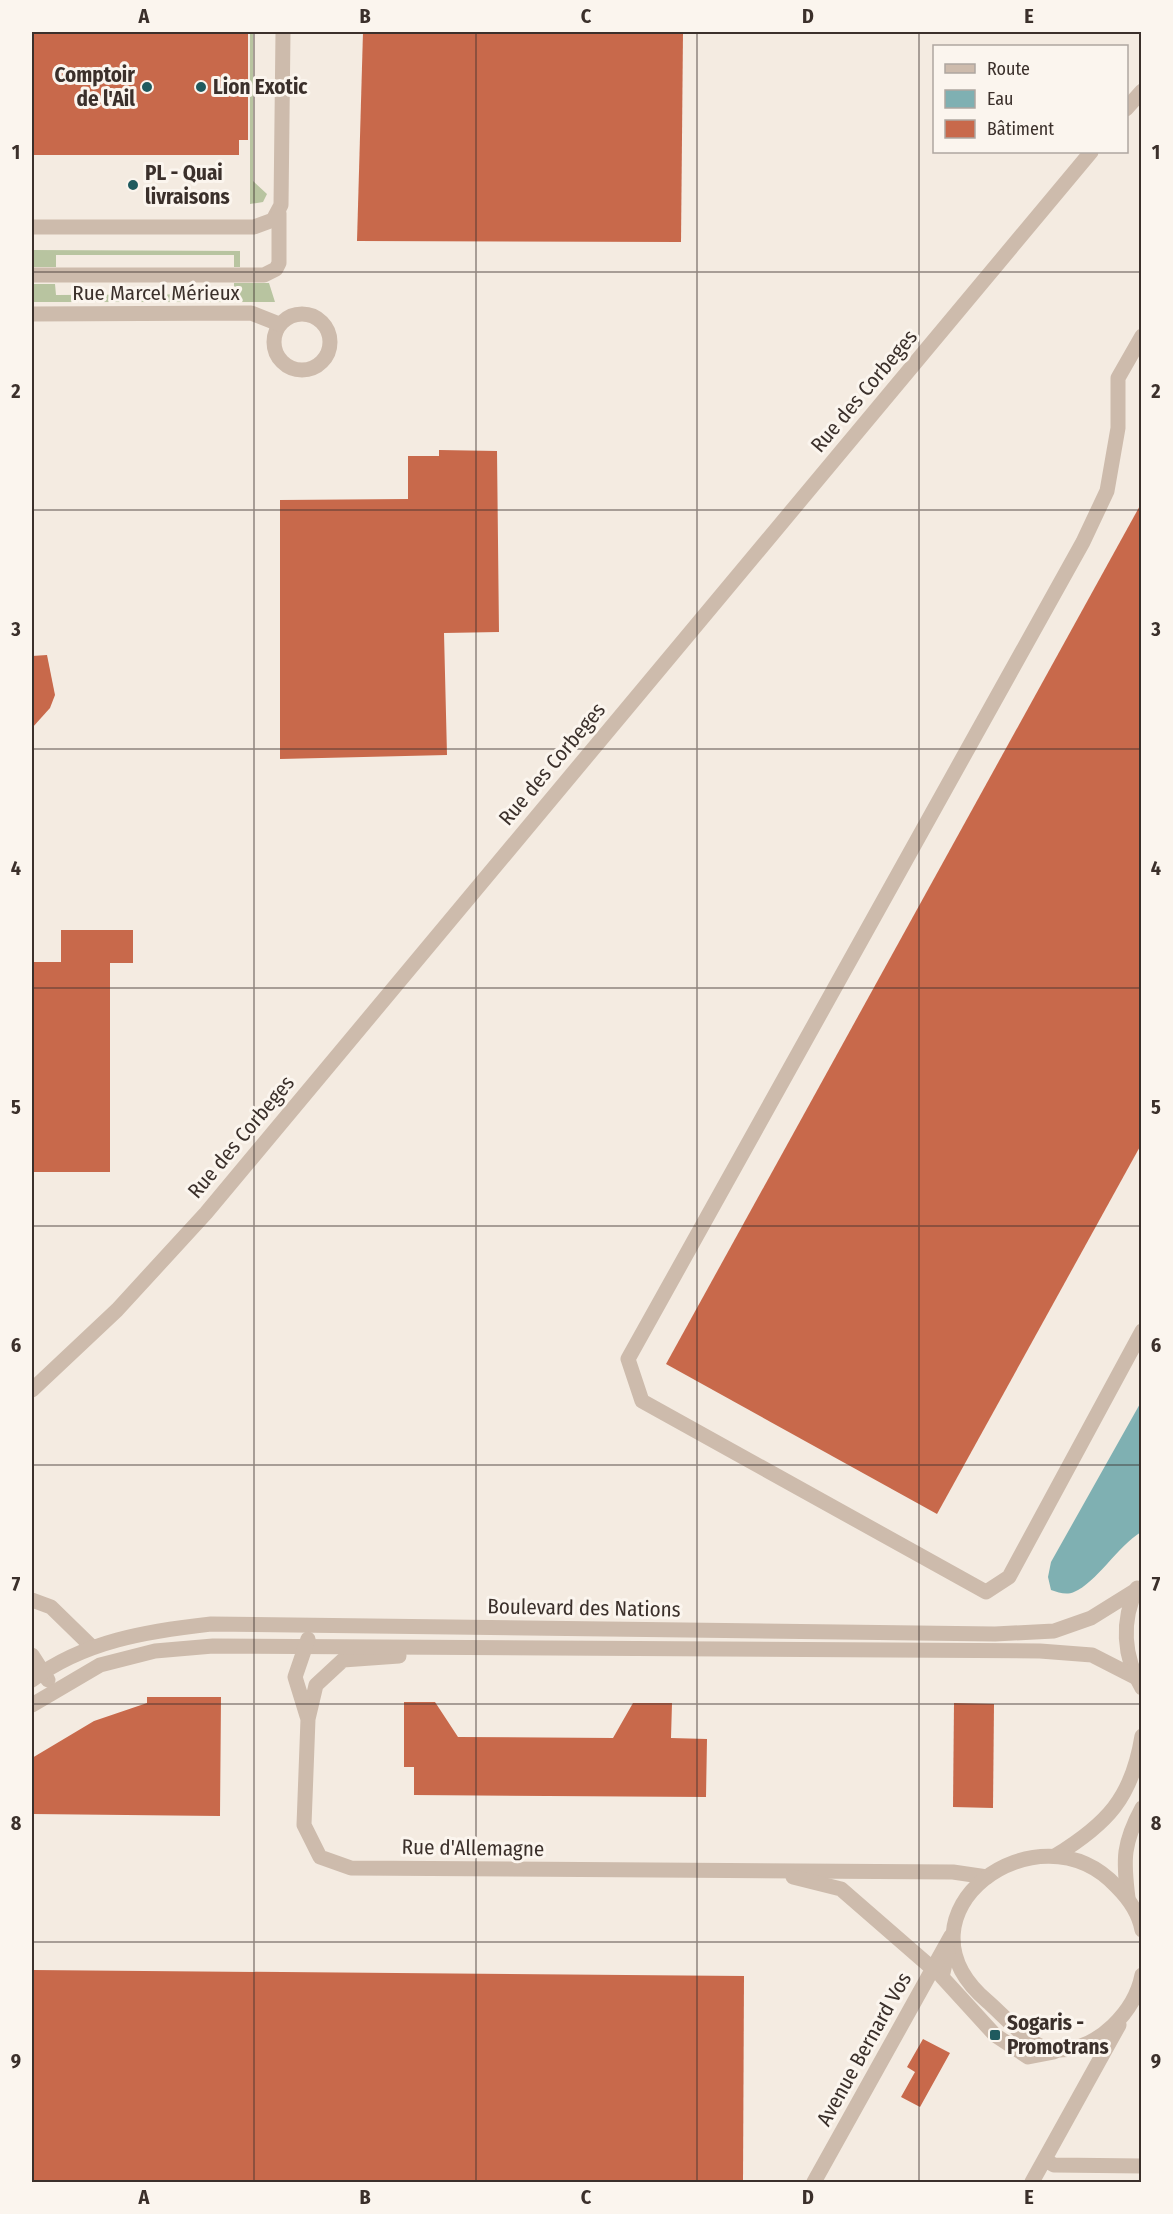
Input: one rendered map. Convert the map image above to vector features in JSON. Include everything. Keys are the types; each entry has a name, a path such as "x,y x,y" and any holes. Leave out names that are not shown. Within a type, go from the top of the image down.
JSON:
{"street":[{"path":"32,275 264,275 276,269 279,262 281,205 283,32"},
{"path":"1128,107 1142,91"},
{"name":"Rue des Corbeges","path":"32,1390 117,1310 206,1213 1090,153"},
{"path":"32,226 254,227 265,225 279,213"},
{"name":"Rue Marcel Mérieux","path":"32,314 251,313 279,324"},
{"path":"1142,336 1118,378 1118,428 1107,491 1083,542 628,1359 642,1401 986,1592 1010,1576 1142,1331"},
{"path":"1138,1682 1126,1648 1126,1628 1127,1618 1139,1586"},
{"name":"Boulevard des Nations","path":"37,1675 92,1647 153,1631 211,1624 995,1634 1054,1631 1091,1618 1139,1586"},
{"path":"32,1600 51,1606 92,1647"},
{"path":"305,1646 310,1634 424,1635 481,1628"},
{"name":"Boulevard des Nations","path":"32,1705 53,1690 100,1665 155,1651 213,1646 1040,1651 1092,1655 1138,1682"},
{"name":"Rue d'Allemagne","path":"305,1646 296,1677 308,1719"},
{"name":"Rue d'Allemagne","path":"521,1648 343,1660 316,1685 308,1719 304,1825 320,1857 351,1868 953,1872 987,1876"},
{"path":"32,1655 37,1675 53,1690"},
{"path":"1054,1856 1084,1838 1110,1816 1137,1766 1142,1736"},
{"path":"1142,1808 1131,1827 1123,1860 1128,1898 1142,1930"},
{"path":"987,1876 1007,1864 1030,1857 1054,1856 1083,1862 1108,1877 1128,1898"},
{"name":"Rue d'Allemagne","path":"770,1872 841,1889 933,1969"},
{"name":"Avenue Bernard Vos","path":"814,2182 951,1936 958,1914 970,1893 987,1876"},
{"path":"951,1936 958,1965 972,1988 1037,2045 1060,2050 1085,2044 1108,2031 1126,2012"},
{"path":"1032,2182 1126,2012 1140,1985 1142,1975"},
{"path":"1045,2160 1054,2165 1142,2166"}],"green space":[{"path":"250,32 253,32 253,181 267,194 263,202 250,204"},
{"path":"32,250 240,251 240,267 234,267 234,255 56,255 56,267 32,267"},
{"path":"234,283 269,283 275,302 32,302 32,284 55,284 56,295 234,294"}],"water":[{"path":"1141,1402 1141,1532 1082,1587 1069,1593 1051,1590 1048,1577 1051,1562"}],"building":[{"path":"32,32 248,32 248,140 239,140 239,155 32,155"},
{"path":"363,32 683,32 681,242 357,241"},
{"path":"439,450 497,451 499,632 444,633 447,755 280,759 280,500 408,499 408,456 439,456"},
{"path":"1142,502 1142,1143 937,1514 666,1364"},
{"path":"47,655 55,695 50,708 32,728 32,656"},
{"path":"61,930 133,930 133,963 110,963 110,1172 32,1172 32,962 61,962"},
{"path":"147,1697 221,1697 220,1816 32,1814 32,1758 94,1721 147,1703"},
{"path":"404,1702 435,1702 458,1737 613,1738 633,1703 672,1703 671,1738 707,1739 706,1797 414,1795 414,1767 404,1767"},
{"path":"954,1703 994,1704 993,1808 953,1807"},
{"path":"32,1970 744,1976 743,2182 32,2182"},
{"path":"923,2039 950,2053 920,2107 901,2097 915,2072 907,2067"}],"place":[{"name":"Comptoir de l'Ail","path":"147,87"},
{"name":"Lion Exotic","path":"201,87"},
{"name":"PL - Quai livraisons","path":"133,185"},
{"name":"Sogaris - Promotrans","path":"995,2035"}]}
